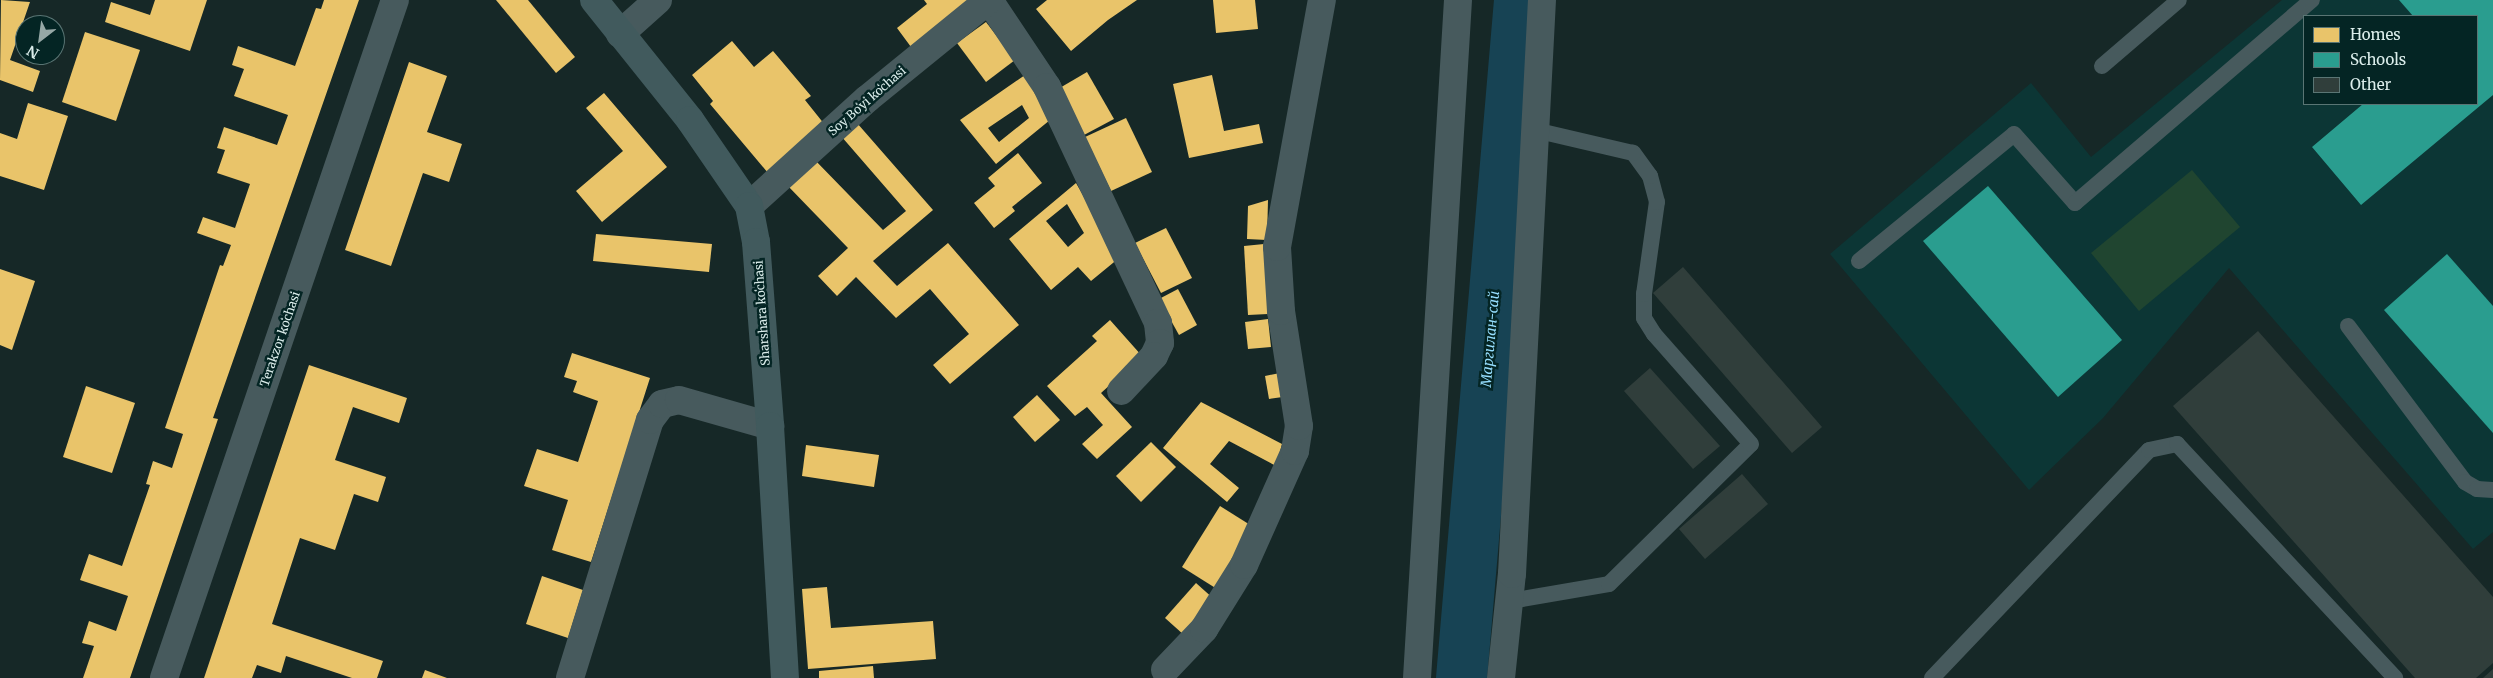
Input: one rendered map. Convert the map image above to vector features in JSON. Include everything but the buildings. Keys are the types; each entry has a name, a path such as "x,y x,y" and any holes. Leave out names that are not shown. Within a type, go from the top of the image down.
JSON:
{"street":[{"name":"Terakzor koʻchasi","path":"164,678 395,0"},
{"name":"Sharshara koʻchasi","path":"594,0 690,120 749,206 756,242 770,426 784,678"},
{"path":"620,34 658,0"},
{"path":"989,0 1047,87 1158,323 1160,343 1154,356 1121,391"},
{"name":"Soy Boʻyi koʻchasi","path":"749,206 867,99 989,0"},
{"path":"1165,670 1204,629 1244,565 1295,451 1299,426 1281,311 1277,247 1322,0"},
{"path":"1417,678 1458,0"},
{"path":"1501,678 1510,601 1542,0"},
{"path":"570,678 650,420 662,404 679,400 770,426"}],"lane":[{"path":"2102,66 2179,0"},
{"path":"1859,261 2014,134 2075,203 2312,7"},
{"path":"1510,601 1609,584 1751,444 1654,334 1644,318 1644,294 1657,202 1650,176 1632,153 1535,130"},
{"path":"2348,326 2465,482 2477,489 2493,490"},
{"path":"1932,678 2149,450 2177,444 2395,678"}],"shaded area":[{"path":"2282,0 2493,0 2493,532 2473,549 2229,268 2103,418 2029,490 1830,254 2031,83 2091,157"}],"green space":[{"path":"2192,170 2240,227 2139,311 2091,253"}],"waterway":[{"name":"Маргилан-сай","path":"1461,678 1519,0"}]}
